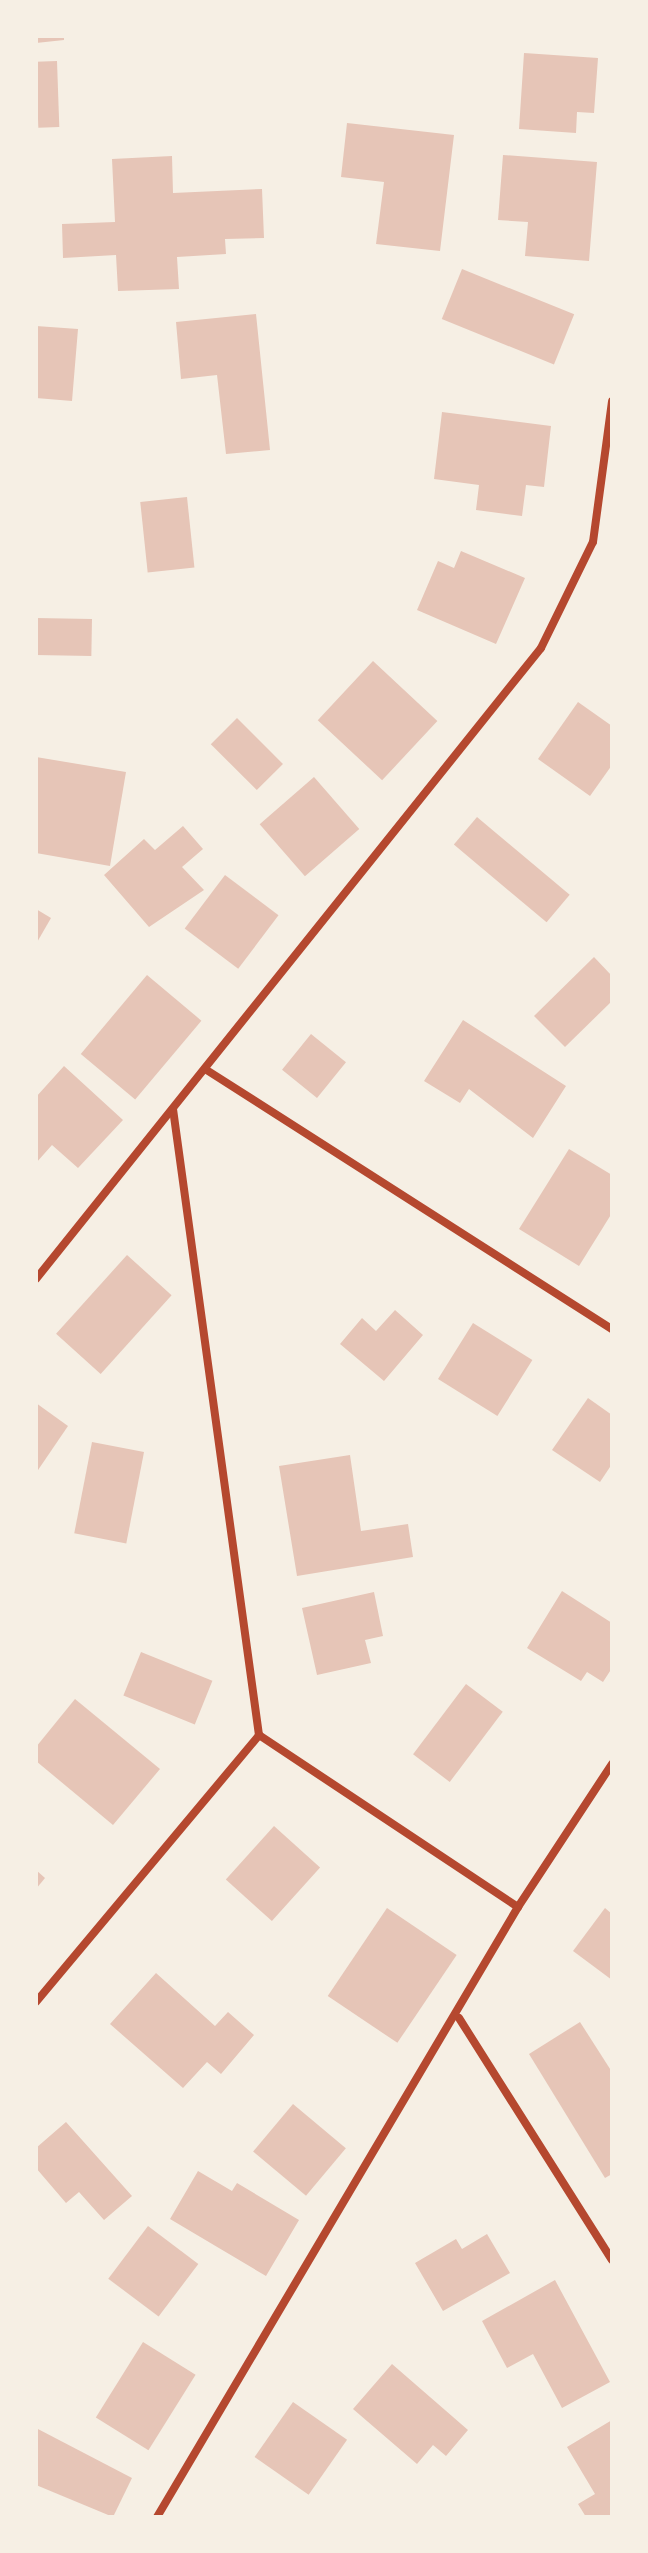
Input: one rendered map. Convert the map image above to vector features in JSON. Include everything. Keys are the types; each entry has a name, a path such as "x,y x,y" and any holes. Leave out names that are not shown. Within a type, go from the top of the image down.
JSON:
{"street":[{"path":"36,1279 541,648 593,542 612,401"},
{"path":"205,1069 612,1329"},
{"path":"36,2002 259,1735 173,1109"},
{"path":"259,1735 518,1907"},
{"path":"157,2517 459,2018 518,1907 612,1764"},
{"path":"459,2018 612,2260"}],"building":[{"path":"36,36 64,36 64,40 36,43"},
{"path":"524,53 598,58 594,113 577,112 576,133 519,129"},
{"path":"57,61 59,127 38,128 36,62"},
{"path":"347,123 454,135 440,251 376,244 384,182 341,177"},
{"path":"503,155 597,162 589,261 525,256 528,222 498,220"},
{"path":"172,156 173,193 262,189 264,238 225,239 226,254 177,257 179,289 118,291 116,255 63,258 62,224 115,222 112,159"},
{"path":"462,269 574,314 554,364 442,319"},
{"path":"256,314 270,450 226,454 217,375 181,379 176,322"},
{"path":"36,326 78,329 72,401 36,398"},
{"path":"442,412 551,426 544,487 526,485 522,516 476,510 479,485 434,479"},
{"path":"187,497 194,568 148,573 140,502"},
{"path":"461,551 525,578 496,644 417,610 438,561 454,568"},
{"path":"36,618 92,619 91,656 36,655"},
{"path":"373,661 437,721 382,780 318,720"},
{"path":"578,702 612,726 612,765 590,796 538,759"},
{"path":"237,718 283,764 257,790 211,744"},
{"path":"36,757 126,772 110,866 36,853"},
{"path":"314,777 359,829 305,876 260,824"},
{"path":"477,817 570,895 547,922 454,845"},
{"path":"183,826 203,849 182,867 204,890 149,927 104,875 144,839 155,850"},
{"path":"225,875 279,915 238,969 185,929"},
{"path":"36,909 51,918 36,944"},
{"path":"594,957 612,976 612,1001 565,1047 534,1016"},
{"path":"147,975 201,1021 135,1100 81,1054"},
{"path":"463,1020 566,1086 533,1138 469,1089 460,1103 424,1081"},
{"path":"311,1034 346,1062 317,1098 282,1070"},
{"path":"64,1066 123,1120 78,1168 52,1145 36,1163 36,1097"},
{"path":"569,1149 612,1175 612,1213 579,1266 519,1229"},
{"path":"127,1255 172,1295 101,1374 56,1334"},
{"path":"395,1310 423,1335 384,1381 340,1344 362,1318 376,1331"},
{"path":"473,1323 532,1360 497,1416 438,1379"},
{"path":"588,1398 612,1415 612,1464 600,1482 552,1450"},
{"path":"36,1403 68,1426 36,1473"},
{"path":"92,1442 144,1452 126,1543 74,1533"},
{"path":"350,1455 361,1531 408,1524 413,1557 297,1576 279,1466"},
{"path":"562,1591 612,1623 612,1668 603,1682 587,1672 581,1681 527,1648"},
{"path":"374,1592 383,1636 365,1640 371,1663 317,1675 302,1608"},
{"path":"141,1652 212,1681 195,1724 123,1696"},
{"path":"466,1684 503,1712 450,1782 413,1754"},
{"path":"75,1699 160,1769 113,1825 36,1761 36,1747"},
{"path":"274,1826 320,1867 272,1921 226,1880"},
{"path":"36,1870 45,1878 36,1889"},
{"path":"387,1908 457,1955 397,2043 328,1996"},
{"path":"605,1908 612,1914 612,1980 573,1951"},
{"path":"156,1973 215,2026 228,2012 254,2035 221,2074 207,2062 183,2088 110,2024"},
{"path":"580,2022 612,2072 612,2174 605,2178 529,2054"},
{"path":"293,2104 346,2148 306,2196 253,2151"},
{"path":"66,2122 132,2196 104,2220 79,2192 66,2203 36,2168 36,2148"},
{"path":"198,2171 232,2191 237,2183 299,2220 266,2276 170,2219"},
{"path":"148,2226 198,2264 159,2317 108,2279"},
{"path":"487,2234 510,2273 443,2311 415,2263 456,2239 462,2249"},
{"path":"555,2280 610,2382 562,2408 533,2354 507,2368 482,2321"},
{"path":"143,2342 196,2375 148,2450 96,2417"},
{"path":"392,2364 468,2430 446,2456 433,2445 417,2464 353,2409"},
{"path":"293,2402 347,2440 309,2495 255,2457"},
{"path":"612,2420 612,2517 586,2517 578,2504 595,2494 567,2447"},
{"path":"36,2428 132,2478 113,2517 36,2485"}]}
